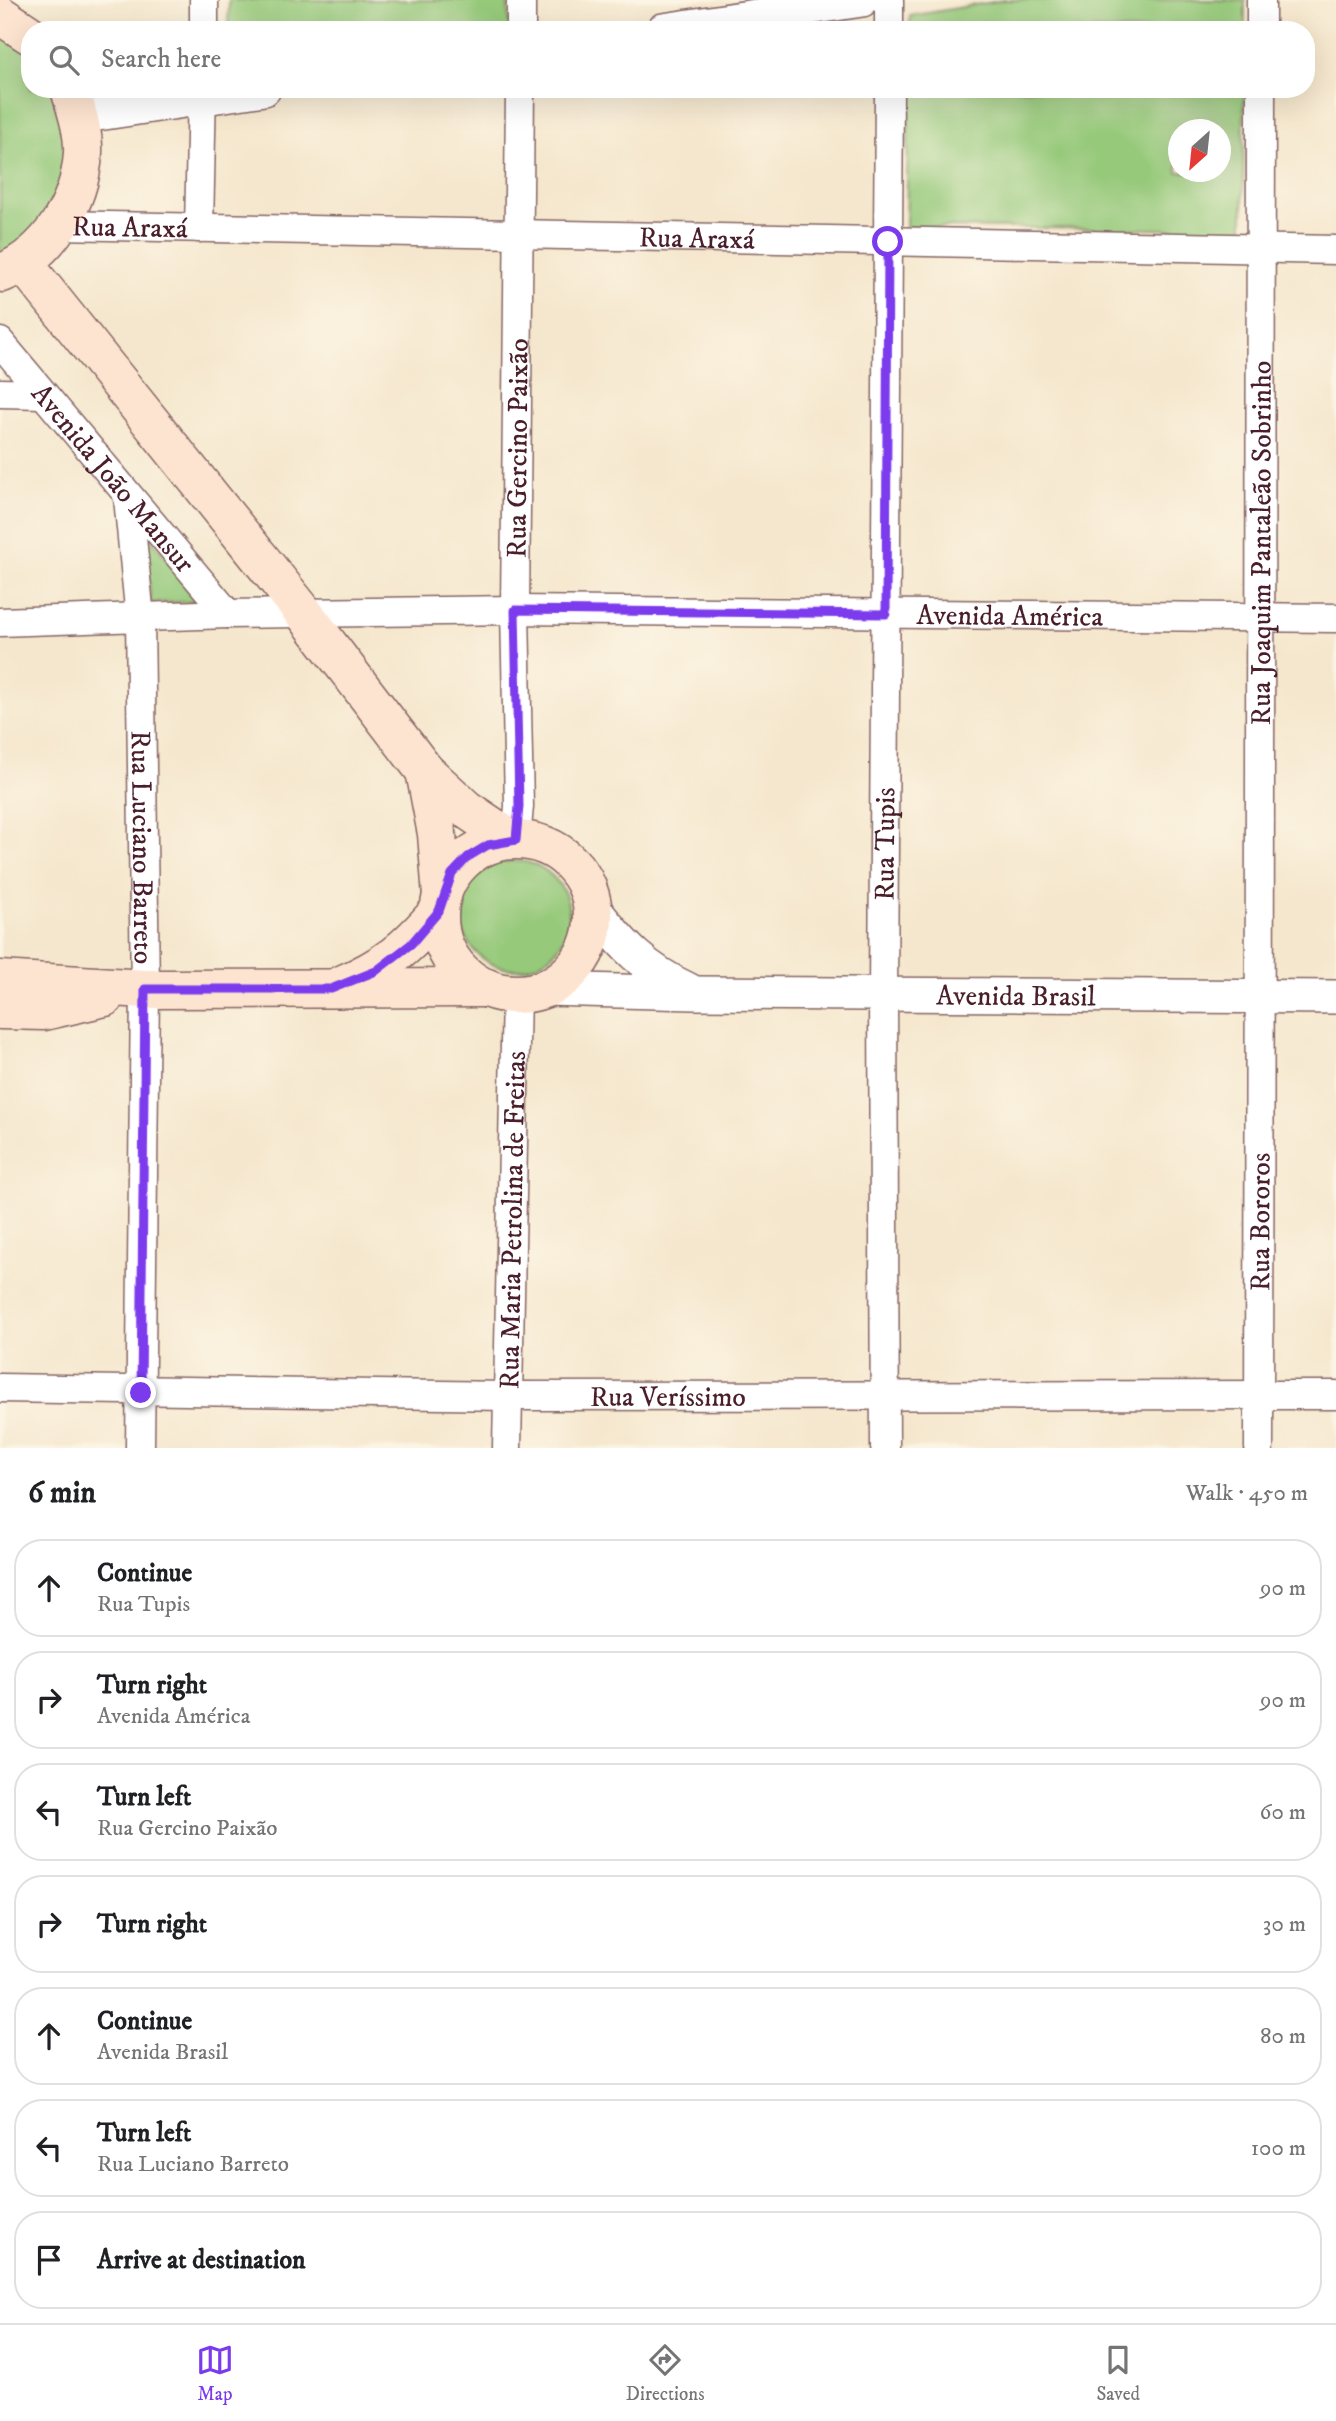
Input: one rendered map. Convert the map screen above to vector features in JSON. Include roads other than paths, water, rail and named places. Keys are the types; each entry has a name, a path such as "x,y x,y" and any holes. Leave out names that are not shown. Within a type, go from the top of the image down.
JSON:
{"main road":[{"path":"0,15 21,29"},
{"path":"74,103 83,153 75,191 45,246 12,269 304,613 425,771 466,808 558,853 574,867 586,885 592,906 592,931 583,955 567,975 516,990 466,976 450,957 441,935 437,834 425,771"},
{"path":"440,903 452,874 468,857 488,845 521,833"},
{"name":"Avenida Brasil","path":"331,989 376,971 411,944 440,903"},
{"name":"Avenida Brasil","path":"0,980 145,989 516,990"},
{"name":"Avenida Brasil","path":"0,1010 44,1010 145,989"}],"street":[{"path":"204,0 204,21"},
{"path":"521,0 521,21"},
{"path":"723,21 862,0"},
{"path":"889,0 889,21"},
{"path":"1261,0 1261,21"},
{"path":"74,103 145,98"},
{"path":"199,228 202,98"},
{"name":"Rua Gercino Paixão","path":"520,98 515,610 521,833"},
{"name":"Rua Tupis","path":"885,1448 883,994 889,98"},
{"name":"Rua Joaquim Pantaleão Sobrinho","path":"1258,997 1261,98"},
{"name":"Rua Araxá","path":"58,225 1336,250"},
{"name":"Avenida João Mansur","path":"0,342 128,498 228,614"},
{"path":"0,393 43,394"},
{"name":"Rua Luciano Barreto","path":"128,498 140,618 145,989 140,1448"},
{"name":"Avenida América","path":"0,622 228,614 515,610 1336,618"},
{"name":"Avenida Brasil","path":"592,906 624,948 661,977 694,993"},
{"name":"Avenida Brasil","path":"516,990 1336,996"},
{"name":"Rua Maria Petrolina de Freitas","path":"507,1448 516,990"},
{"name":"Rua Bororos","path":"1258,997 1259,1448"},
{"name":"Rua Veríssimo","path":"0,1388 141,1393 508,1396 1336,1395"}]}
